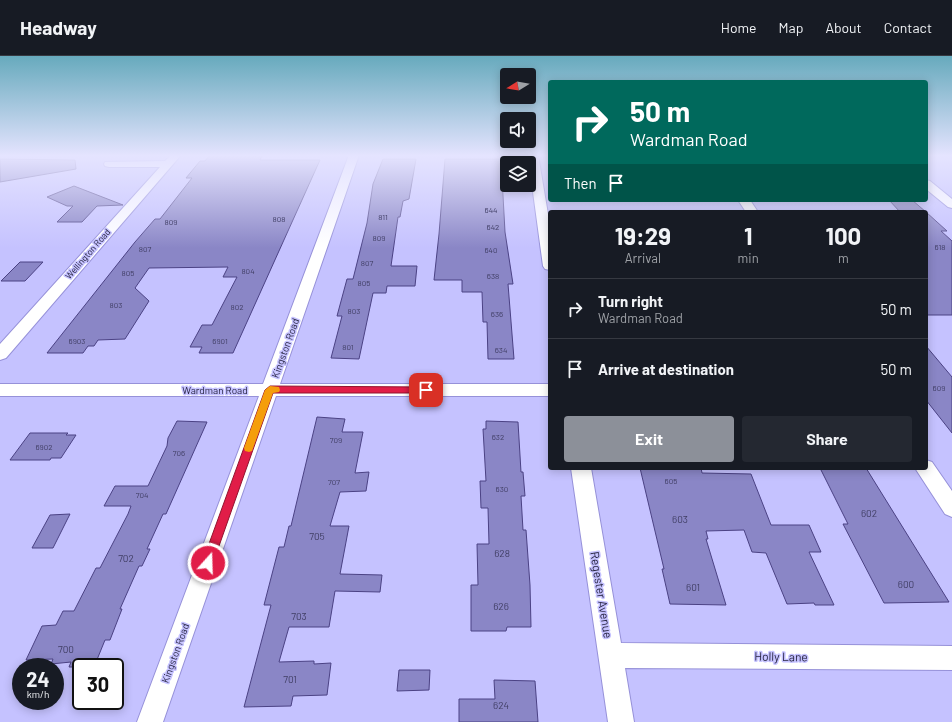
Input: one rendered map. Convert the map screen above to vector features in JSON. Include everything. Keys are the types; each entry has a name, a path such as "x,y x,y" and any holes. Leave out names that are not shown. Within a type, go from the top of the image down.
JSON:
{"street":[{"name":"Wellington Road","path":"0,354 148,186"},
{"name":"Kingston Road","path":"150,722 343,186"},
{"path":"538,186 548,253"},
{"path":"930,186 952,204"},
{"name":"Wardman Road","path":"0,390 548,390"},
{"name":"Regester Avenue","path":"581,470 621,722"},
{"path":"926,470 952,508"},
{"name":"Holly Lane","path":"610,655 952,658"}],"building":[{"path":"74,186 123,205 97,206 82,222 57,222 73,206 67,206 47,197"},
{"path":"186,186 308,186 233,353 199,353 202,347 190,347 202,325 212,325 237,277 223,277 228,267 149,268 135,288 149,301 125,339 98,340 94,346 88,346 83,353 47,353 135,242 155,219 160,219"},
{"path":"373,186 411,186 409,199 403,201 400,217 398,217 391,266 417,266 415,286 387,286 386,293 373,293 359,359 331,358 342,316 337,316 347,279 353,279 367,223"},
{"path":"443,186 500,186 500,192 503,192 505,232 513,284 508,284 514,359 488,359 487,322 483,322 482,292 462,292 462,280 434,280"},
{"path":"891,202 914,202 924,210 898,210"},
{"path":"928,214 947,231 941,231 952,241 952,315 928,315"},
{"path":"20,262 43,262 25,281 1,281"},
{"path":"928,348 952,377 952,433 928,403"},
{"path":"317,417 345,419 342,432 363,432 355,473 369,472 366,491 340,492 330,526 349,526 340,574 382,575 380,592 335,591 329,627 289,627 279,662 314,661 314,664 331,663 327,695 293,696 291,706 244,707 271,605 264,605 279,547 284,547 289,526 291,526"},
{"path":"177,421 207,422 166,514 163,514 147,549 150,549 142,566 139,566 120,609 122,609 110,640 105,640 98,658 72,658 72,667 69,667 71,662 64,663 64,658 27,658 42,626 56,625 63,611 74,611 96,568 100,568 128,514 131,506 104,506 115,486 148,486 167,446 168,438"},
{"path":"486,421 518,422 521,472 523,472 525,496 521,496 523,530 526,530 531,627 507,627 506,631 471,631 471,585 478,585 477,544 489,544 488,508 481,508 480,481 486,481 483,429 486,429"},
{"path":"30,433 68,433 66,435 76,435 61,458 51,458 50,460 10,460"},
{"path":"640,470 701,470 702,473 751,474 771,525 809,525 821,552 809,552 834,605 815,605 814,603 787,604 766,553 752,552 744,530 706,531 708,539 706,539 726,605 670,604 662,569 664,569"},
{"path":"821,470 867,470 949,602 884,603 843,524 848,524"},
{"path":"70,514 53,548 32,548 50,515"},
{"path":"399,670 430,670 429,690 397,691"},
{"path":"494,680 535,681 538,722 459,722 459,699 495,699"}],"slow traffic":[{"path":"249,448 270,390 275,390"}],"route":[{"path":"208,563 270,390 426,390"}]}
